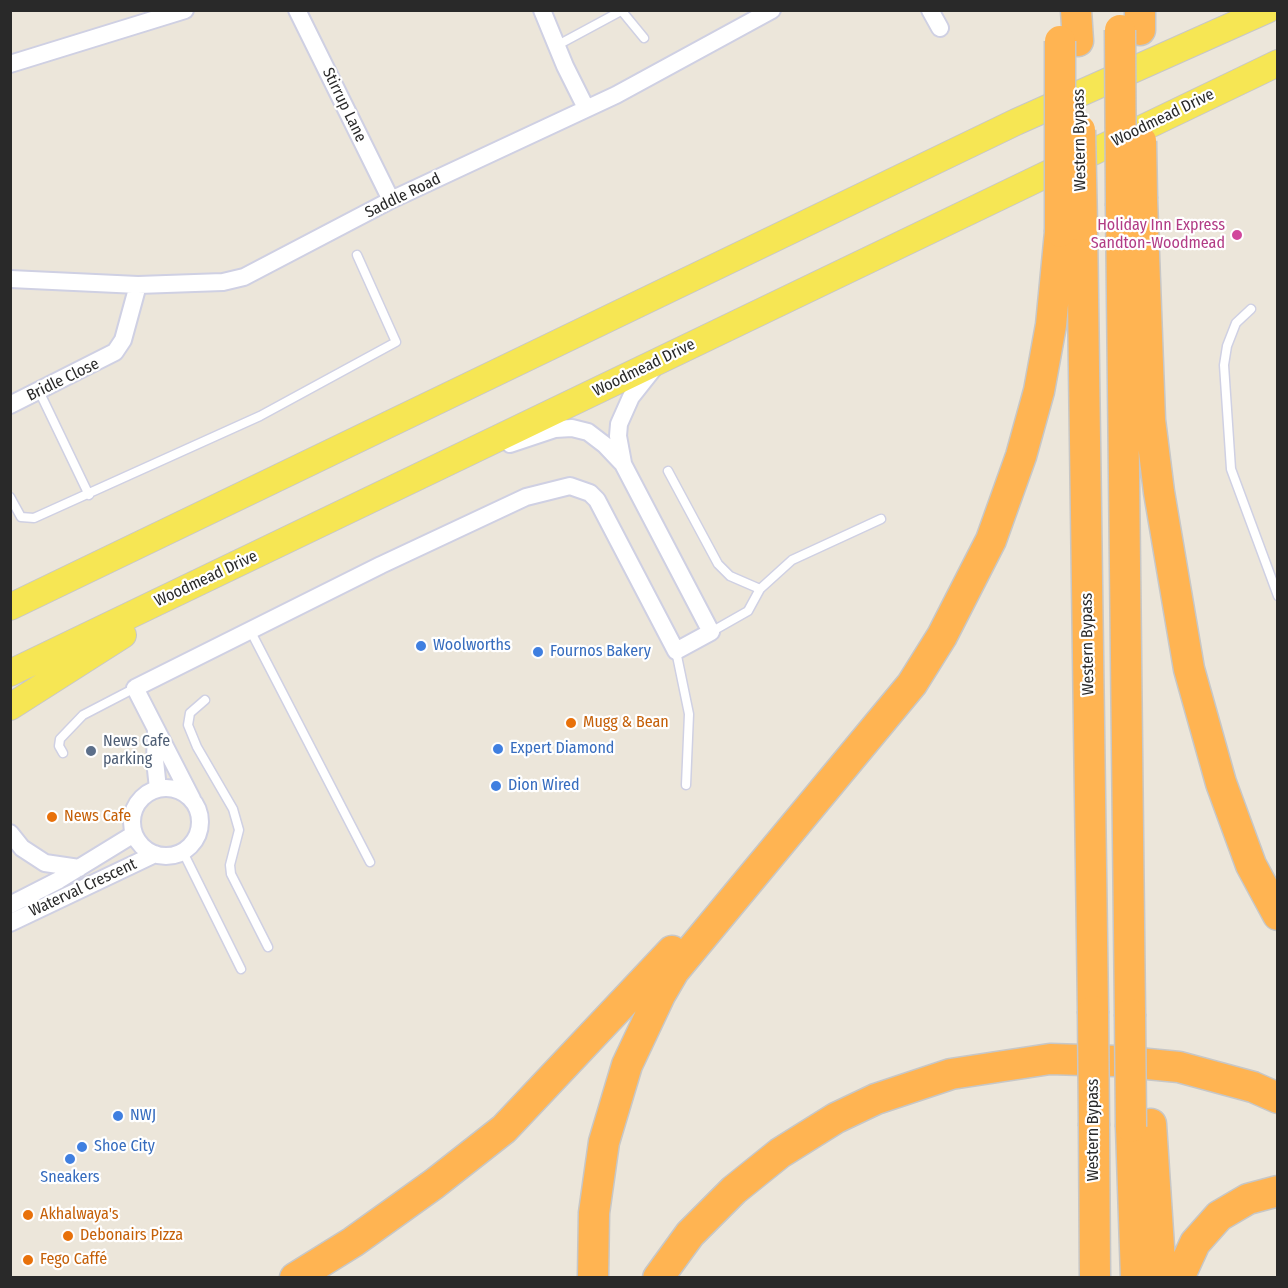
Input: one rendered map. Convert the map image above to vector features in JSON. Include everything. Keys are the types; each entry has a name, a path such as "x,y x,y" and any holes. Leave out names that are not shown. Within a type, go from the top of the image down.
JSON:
{"highway":[{"path":"1061,10 1069,41"},
{"name":"Western Bypass","path":"1076,10 1069,41 1071,229 1093,1011 1095,1278"},
{"path":"1130,20 1132,203 1127,816 1141,1125 1136,1278"},
{"path":"1132,203 1150,420 1159,492 1189,669 1221,783 1251,865 1278,915"},
{"path":"593,1278 594,1213 604,1142 627,1065 674,971 874,733 912,684 942,636 991,540 1020,456 1039,391 1071,229"},
{"path":"295,1278 425,1191 504,1128 874,733"},
{"path":"658,1278 697,1227 734,1190 780,1153 836,1118 876,1099 951,1074 1050,1059 1116,1061 1179,1067 1253,1087 1278,1098"},
{"path":"1141,1125 1161,1278"},
{"path":"1179,1278 1195,1243 1219,1216 1248,1199 1278,1191"}],"main road":[{"path":"10,607 1016,122 1258,14"},
{"name":"Woodmead Drive","path":"10,674 669,355 1274,66"},
{"path":"10,707 227,570"}],"street":[{"path":"10,64 185,10"},
{"name":"Stirrup Lane","path":"297,10 391,200"},
{"path":"542,10 556,46 586,108"},
{"name":"Saddle Road","path":"10,279 138,285 223,282 244,277 391,200 615,95 772,10"},
{"path":"930,10 940,28"},
{"name":"Bridle Close","path":"10,405 115,352 123,340 138,285"},
{"path":"192,799 176,789 158,789 148,793 134,811 134,834 139,843 155,854 165,856 183,852 191,846 200,828 200,818 192,799 135,688 250,629 517,500 570,486 582,488 597,500 676,651 711,632 623,464 618,436 620,424 631,396 647,374 669,355"},
{"path":"450,463 555,429 572,428 596,438 623,464"},
{"path":"156,730 155,760 158,789"},
{"name":"Waterval Crescent","path":"10,833 22,848 45,863 79,868"},
{"name":"Waterval Crescent","path":"10,923 16,910 134,834"},
{"name":"Waterval Crescent","path":"16,910 155,854"}],"lane":[{"path":"556,46 621,11 644,38"},
{"path":"10,498 17,511 27,519 89,495 260,416 396,342 357,255"},
{"path":"1251,309 1232,329 1226,355 1231,469 1278,596"},
{"path":"39,392 89,495"},
{"path":"668,471 718,564 730,576 760,588"},
{"path":"711,632 748,611 760,588 779,570 805,552 881,519"},
{"path":"250,629 370,862"},
{"path":"676,651 689,714 686,785"},
{"path":"63,753 59,746 60,739 83,715 135,688"},
{"path":"205,700 190,713 188,725 197,747 233,809 239,830 230,865 231,874 268,947"},
{"path":"183,852 242,969"}],"place":[{"name":"Holiday Inn Express Sandton-Woodmead","path":"1237,235"},
{"name":"Woolworths","path":"421,646"},
{"name":"Fournos Bakery","path":"538,652"},
{"name":"Mugg & Bean","path":"571,723"},
{"name":"Expert Diamond","path":"498,749"},
{"name":"News Cafe parking","path":"91,751"},
{"name":"Dion Wired","path":"496,786"},
{"name":"News Cafe","path":"52,817"},
{"name":"NWJ","path":"118,1116"},
{"name":"Shoe City","path":"82,1147"},
{"name":"Sneakers","path":"70,1159"},
{"name":"Akhalwaya's","path":"28,1215"},
{"name":"Debonairs Pizza","path":"68,1236"},
{"name":"Fego Caffé","path":"28,1260"}]}
